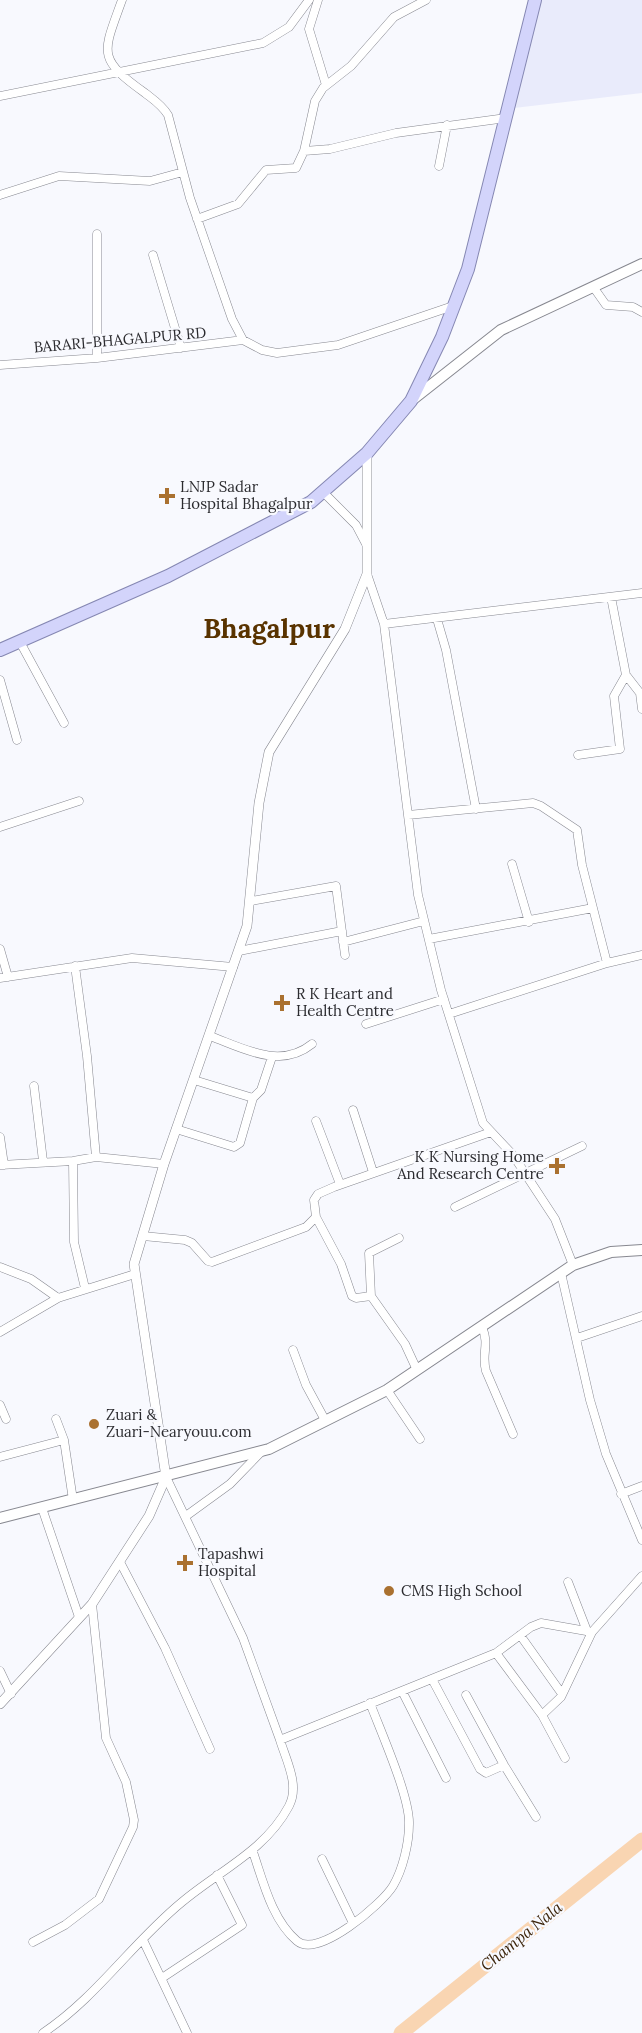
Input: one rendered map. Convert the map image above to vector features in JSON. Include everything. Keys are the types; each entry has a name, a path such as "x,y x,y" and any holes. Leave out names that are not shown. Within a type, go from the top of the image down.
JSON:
{"main road":[{"path":"411,400 442,337 468,269 535,0"},
{"path":"0,650 168,576 324,493 367,453 411,400 501,330 642,264"},
{"path":"0,1518 262,1451 387,1390 573,1265 611,1252 642,1250"}],"street":[{"path":"122,0 107,41 107,55 116,72 163,107 171,124 197,219 232,319 243,340 262,350 277,353 338,345 453,306"},
{"path":"0,96 116,72 136,71 271,40 289,27 309,0"},
{"path":"318,0 309,29 326,85"},
{"path":"197,219 238,204 247,196 262,172 270,169 296,168 304,152 315,101 326,85 351,66 394,18 426,0"},
{"path":"304,152 330,149 396,133 506,118"},
{"path":"439,166 447,125"},
{"path":"0,195 59,176 150,182 183,172"},
{"path":"97,234 97,358"},
{"path":"153,255 181,348"},
{"path":"594,288 606,305 633,307 642,312"},
{"name":"BARARI-BHAGALPUR RD","path":"0,365 97,358 243,340"},
{"path":"43,2033 57,2029 181,1902 253,1852 289,1807 292,1798 293,1780 243,1638 186,1516 165,1477 134,1264 164,1164 247,926 259,802 269,752 345,629 367,574 367,453"},
{"path":"324,493 356,525 368,551"},
{"path":"367,574 384,624 418,895 444,999 483,1123 525,1171 561,1230 573,1265"},
{"path":"384,624 642,593"},
{"path":"611,597 626,675 640,693 642,709"},
{"path":"437,619 446,650 476,809"},
{"path":"20,642 64,723"},
{"path":"578,755 620,749 614,696 626,675"},
{"path":"0,680 17,740"},
{"path":"0,827 79,801"},
{"path":"408,815 533,804 541,806 573,827 579,836 582,866 607,963"},
{"path":"512,864 529,922"},
{"path":"250,901 336,886 345,955"},
{"path":"429,939 529,922 593,908"},
{"path":"344,942 424,921"},
{"path":"238,951 342,931"},
{"path":"0,949 4,977 132,958 233,967"},
{"path":"449,1014 607,963 642,955"},
{"path":"75,966 87,1056 96,1157"},
{"path":"366,1024 444,999"},
{"path":"210,1036 272,1057 286,1057 312,1044"},
{"path":"176,1129 234,1147 240,1143 253,1098 261,1090 272,1057"},
{"path":"194,1080 253,1098"},
{"path":"34,1086 43,1161"},
{"path":"353,1110 373,1172"},
{"path":"316,1121 340,1184"},
{"path":"372,1296 356,1298 352,1296 341,1264 316,1217 314,1200 318,1194 373,1172 491,1132"},
{"path":"0,1137 2,1165 73,1161 96,1157 164,1164"},
{"path":"455,1207 525,1171 582,1146"},
{"path":"73,1161 74,1242 85,1288"},
{"path":"143,1236 186,1240 208,1261 212,1262 306,1227 316,1217"},
{"path":"399,1238 369,1253 372,1296 405,1344 417,1370"},
{"path":"0,1268 31,1280 58,1298"},
{"path":"561,1273 590,1400 621,1494 642,1540"},
{"path":"0,1332 58,1298 135,1274"},
{"path":"577,1338 642,1316"},
{"path":"482,1327 487,1340 484,1363 513,1434"},
{"path":"293,1350 306,1385 325,1420"},
{"path":"387,1390 420,1438"},
{"path":"0,1406 6,1419"},
{"path":"56,1419 63,1440 73,1500"},
{"path":"0,1457 63,1440"},
{"path":"186,1516 230,1484 262,1451"},
{"path":"0,1704 92,1604 150,1516 165,1477"},
{"path":"621,1494 642,1486"},
{"path":"42,1508 79,1617"},
{"path":"120,1562 165,1648 210,1749"},
{"path":"542,1715 562,1694 589,1631 642,1576"},
{"path":"568,1582 589,1631"},
{"path":"33,1942 65,1925 99,1899 133,1827 134,1820 126,1782 106,1738 92,1604"},
{"path":"280,1740 496,1653 541,1623 589,1631"},
{"path":"520,1635 562,1694"},
{"path":"496,1653 542,1715 565,1758"},
{"path":"0,1671 11,1694"},
{"path":"432,1679 480,1769 486,1773 504,1764"},
{"path":"402,1691 446,1778"},
{"path":"466,1695 536,1817"},
{"path":"253,1852 279,1917 298,1942 307,1945 318,1944 353,1923 386,1896 393,1887 400,1869 409,1826 404,1798 370,1703"},
{"path":"322,1859 353,1923"},
{"path":"162,1978 242,1925 242,1920 218,1875"},
{"path":"143,1940 187,2033"}],"shaded area":[{"path":"541,0 642,0 642,93 514,108"}],"waterway":[{"name":"Champa Nala","path":"401,2033 642,1840"}],"place":[{"name":"LNJP Sadar Hospital Bhagalpur","path":"167,496"},
{"name":"R K Heart and Health Centre","path":"282,1003"},
{"name":"K K Nursing Home And Research Centre","path":"557,1166"},
{"name":"Zuari & Zuari-Nearyouu.com","path":"94,1424"},
{"name":"Tapashwi Hospital","path":"185,1563"},
{"name":"CMS High School","path":"389,1591"}],"district":[{"name":"Bhagalpur","path":"269,629"}]}
